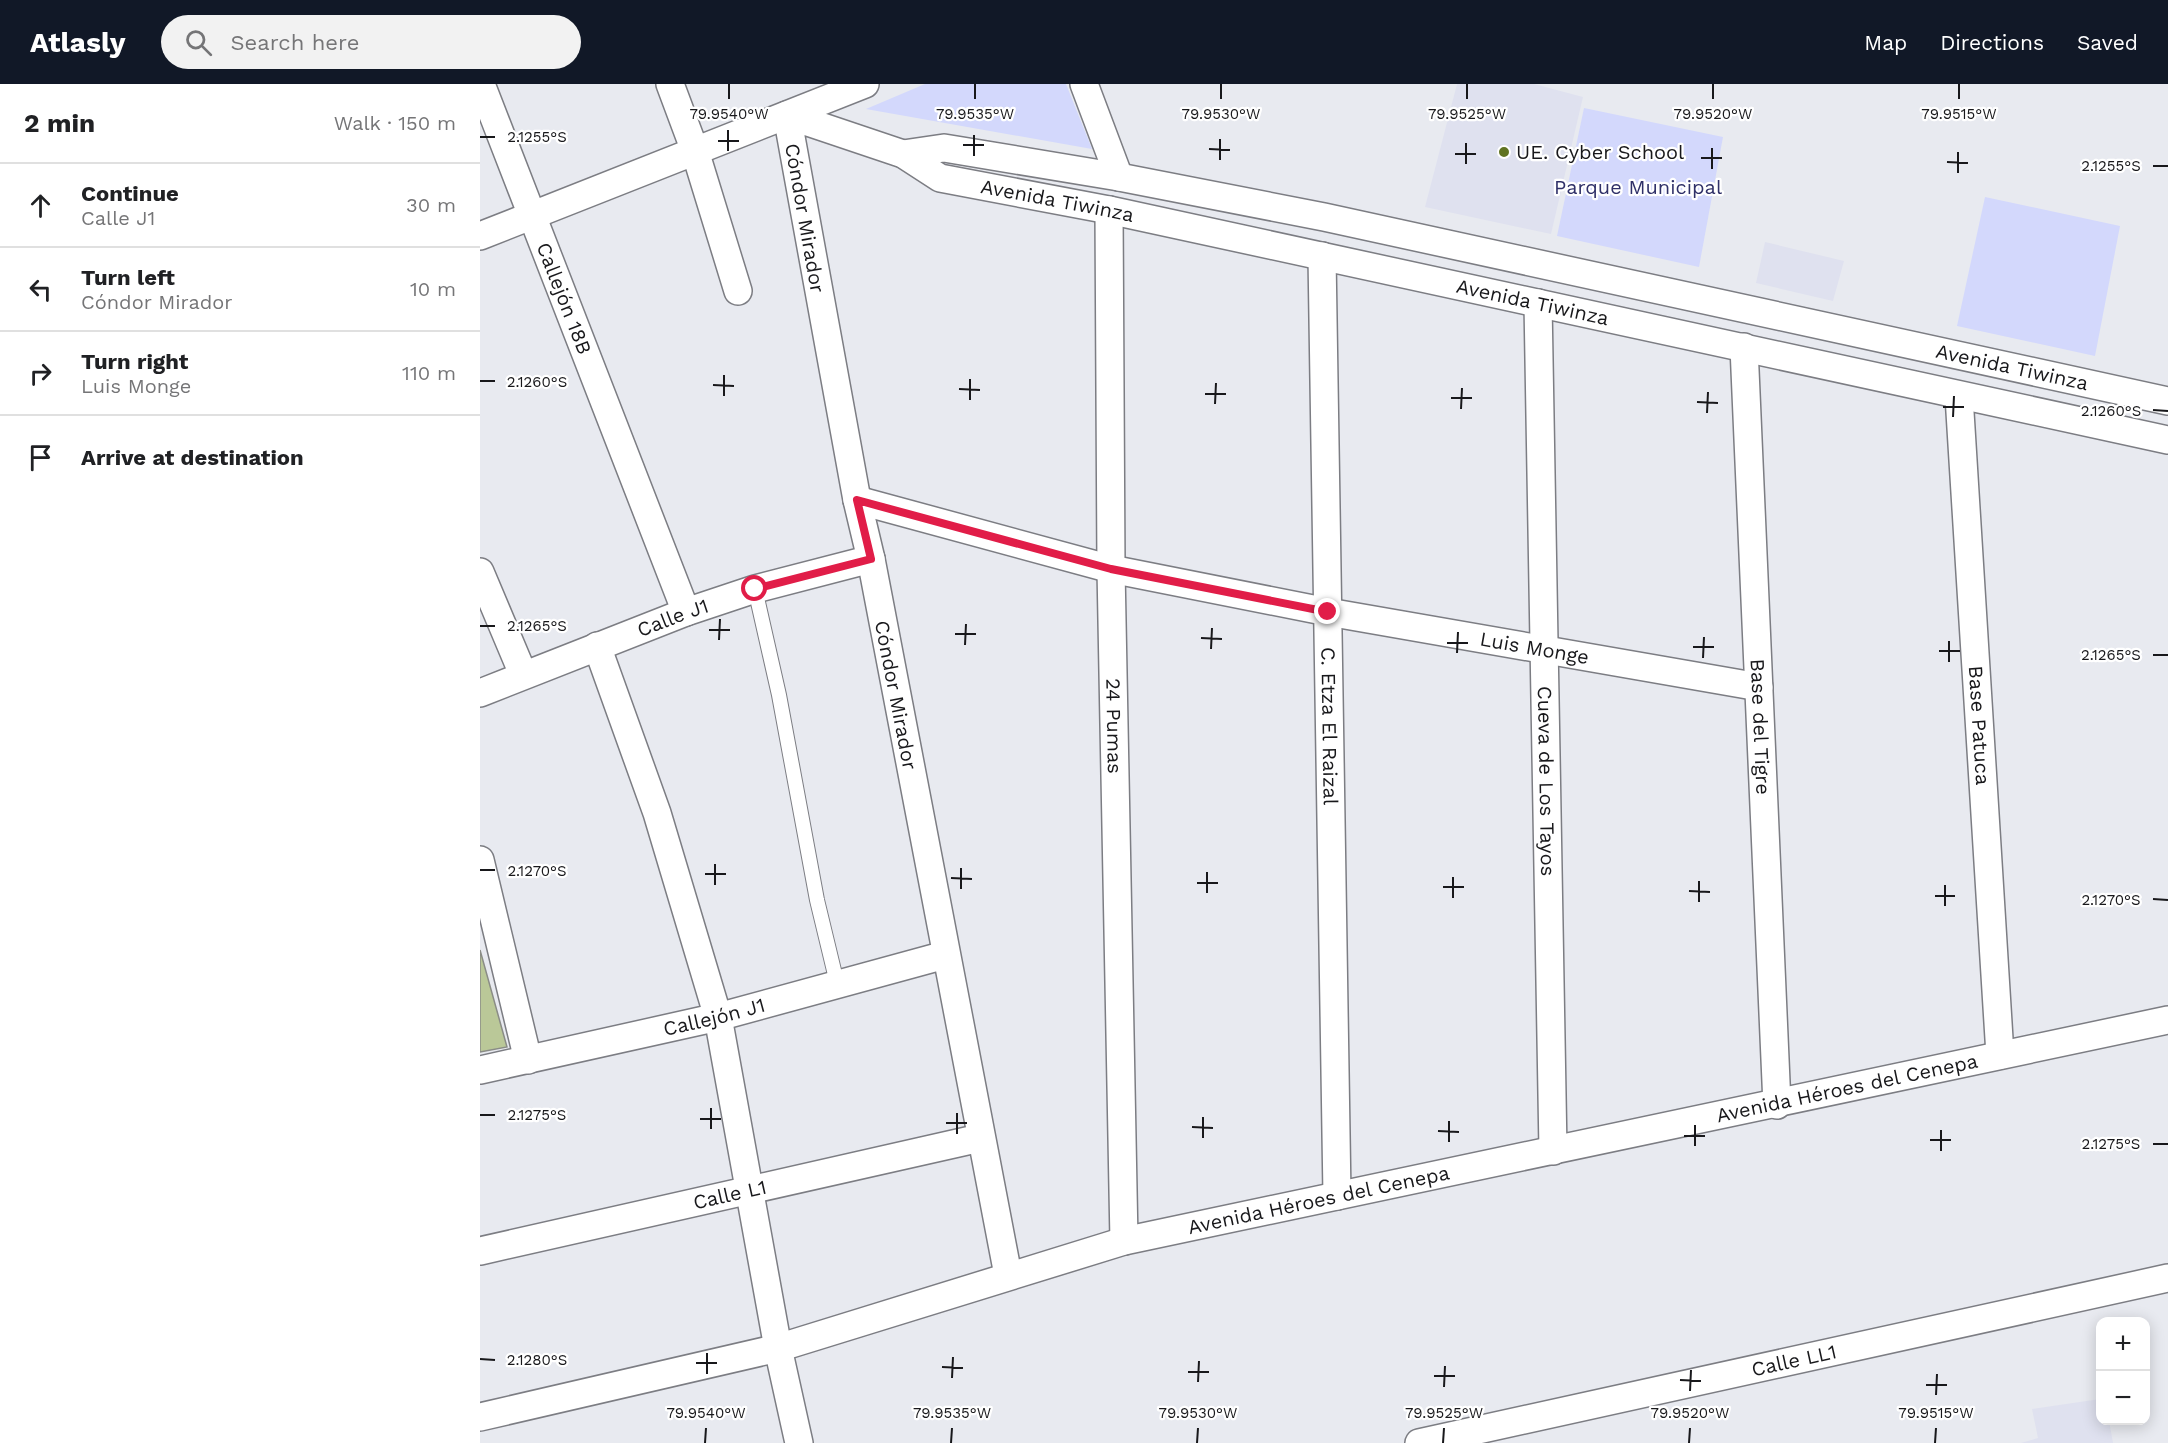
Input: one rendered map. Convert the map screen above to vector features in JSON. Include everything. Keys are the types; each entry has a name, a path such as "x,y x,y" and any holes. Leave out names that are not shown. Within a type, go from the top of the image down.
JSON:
{"street":[{"name":"Callejón 18B","path":"481,84 686,612"},
{"path":"670,84 695,151 738,291"},
{"path":"1084,84 1119,177"},
{"path":"480,236 787,115 854,86"},
{"name":"Avenida Tiwinza","path":"787,115 903,154 940,178 1109,210 2168,440"},
{"name":"Cóndor Mirador","path":"787,115 857,500 871,559 1008,1275"},
{"name":"Avenida Tiwinza","path":"903,154 944,148 1119,177 1324,217 2168,401"},
{"name":"24 Pumas","path":"1109,210 1111,569 1124,1241"},
{"name":"C. Etza El Raizal","path":"1322,256 1337,1196"},
{"name":"Cueva de Los Tayos","path":"1538,303 1553,1151"},
{"name":"Base del Tigre","path":"1744,347 1777,1105"},
{"name":"Base Patuca","path":"1959,396 2000,1055"},
{"name":"Luis Monge","path":"857,500 1111,569 1328,612 1759,687"},
{"name":"Calle J1","path":"480,693 523,674 686,612 755,589 871,559"},
{"path":"480,572 523,674"},
{"path":"597,646 657,813 718,1017 778,1348 799,1443"},
{"path":"480,860 528,1060"},
{"name":"Callejón J1","path":"480,1070 718,1017 945,955"},
{"name":"Avenida Héroes del Cenepa","path":"480,1417 778,1348 1124,1241 1777,1105 2168,1020"},
{"name":"Calle L1","path":"480,1251 980,1138"},
{"name":"Calle LL1","path":"1419,1443 2168,1278"}],"lane":[{"path":"755,589 779,695 817,900 837,983"}],"shaded area":[{"name":"UE. Cyber School","path":"1457,84 1534,84 1583,97 1551,234 1425,207"},
{"path":"1765,242 1844,261 1833,301 1756,283"},
{"path":"2096,1400 2096,1425 2110,1425 2113,1443 2021,1443 2038,1438 2032,1409"}],"green space":[{"path":"925,84 1066,84 1092,149 866,109"},
{"name":"Parque Municipal","path":"1584,108 1723,137 1699,267 1557,236"},
{"path":"1985,197 2120,226 2095,356 1957,326"}],"building":[{"path":"480,950 507,1047 480,1052"}],"place":[{"name":"UE. Cyber School","path":"1504,152"}],"route":[{"path":"755,589 871,559 857,500 1111,569 1328,612"}]}
